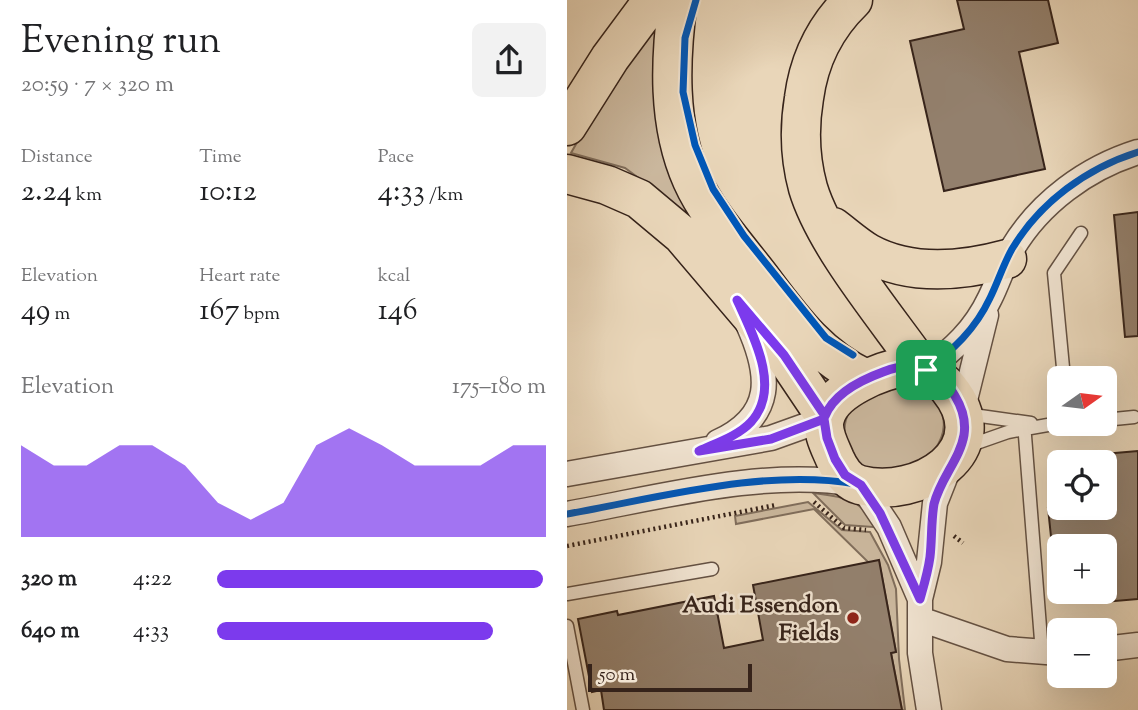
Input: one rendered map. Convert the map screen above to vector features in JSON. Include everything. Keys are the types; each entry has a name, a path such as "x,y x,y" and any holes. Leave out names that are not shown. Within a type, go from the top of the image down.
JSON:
{"main road":[{"path":"567,126 653,0"},
{"path":"678,0 674,32 673,100 678,134 692,181 721,225 811,341 834,362 866,379"},
{"path":"567,174 624,192 659,214 682,234 784,355 825,418 827,438 845,475 858,485 885,489 913,485 940,471 959,433 947,386 924,369 820,218 803,165 800,136 803,98 810,65 823,37 853,0"},
{"path":"820,218 869,253 901,266 922,269 972,267 1007,259"},
{"path":"825,418 836,400 866,379 899,368 924,369"}],"street":[{"path":"924,369 961,342 990,298 1007,259 1027,228 1081,177 1114,160 1138,152"},
{"path":"929,710 920,653 920,609 929,562 935,503 959,433 990,298"},
{"path":"699,451 731,436 750,423 760,409 764,395 761,360 737,300"},
{"path":"567,474 771,439 825,418"},
{"path":"567,514 757,481 812,479 858,485 889,527 920,609 995,645 1047,652"},
{"path":"1117,647 1138,645"}],"lane":[{"path":"1063,366 1053,273 1081,233"},
{"path":"1117,419 1134,417"},
{"path":"959,433 1047,425"},
{"path":"959,433 1024,426"},
{"path":"1024,426 1047,619"},
{"path":"567,594 712,569"},
{"path":"567,626 583,710"}],"path":[{"path":"810,499 844,528 872,530"},
{"path":"567,546 785,503"}],"shaded area":[{"path":"660,17 725,248 675,205 625,168 571,153 612,81"},
{"path":"912,385 927,392 937,402 942,413 944,426 935,449 925,459 906,468 872,469 859,464 851,456 846,441 845,426 854,406 875,394"},
{"path":"813,493 841,497 855,503 875,521 873,527 845,525"},
{"path":"808,502 842,530 870,532 888,565 896,589 899,659 905,710 902,710 891,653 896,652 879,561 869,563 814,509 736,524 735,516"}],"building":[{"path":"957,0 1048,0 1058,43 1019,52 1045,169 944,191 910,41 964,29"},
{"path":"1138,212 1138,336 1125,337 1114,215"},
{"path":"1138,451 1138,599 1117,601 1117,534 1051,534 1049,520 1117,520 1117,453"},
{"path":"879,560 896,652 891,653 902,710 604,710 601,690 592,692 578,619 617,611 618,615 714,596 724,648 763,640 753,585"}],"cycle path":[{"path":"696,0 685,38 683,92 695,145 713,189 744,236 826,338 853,355"},
{"path":"926,370 970,330 990,298 1012,249 1036,216 1083,177 1138,152"},
{"path":"567,514 674,493 749,482 821,480 856,484"}],"place":[{"name":"Audi Essendon Fields","path":"853,618"}],"route":[{"path":"737,300 784,355 825,416 836,400 866,379 908,366 926,370 947,386 955,397 962,412 964,435 940,483 933,513 927,575 920,599 889,527 861,485 845,475 835,459 827,438 824,419 771,439 699,451 731,436 750,423 760,409 764,395 761,360 737,300"}]}
